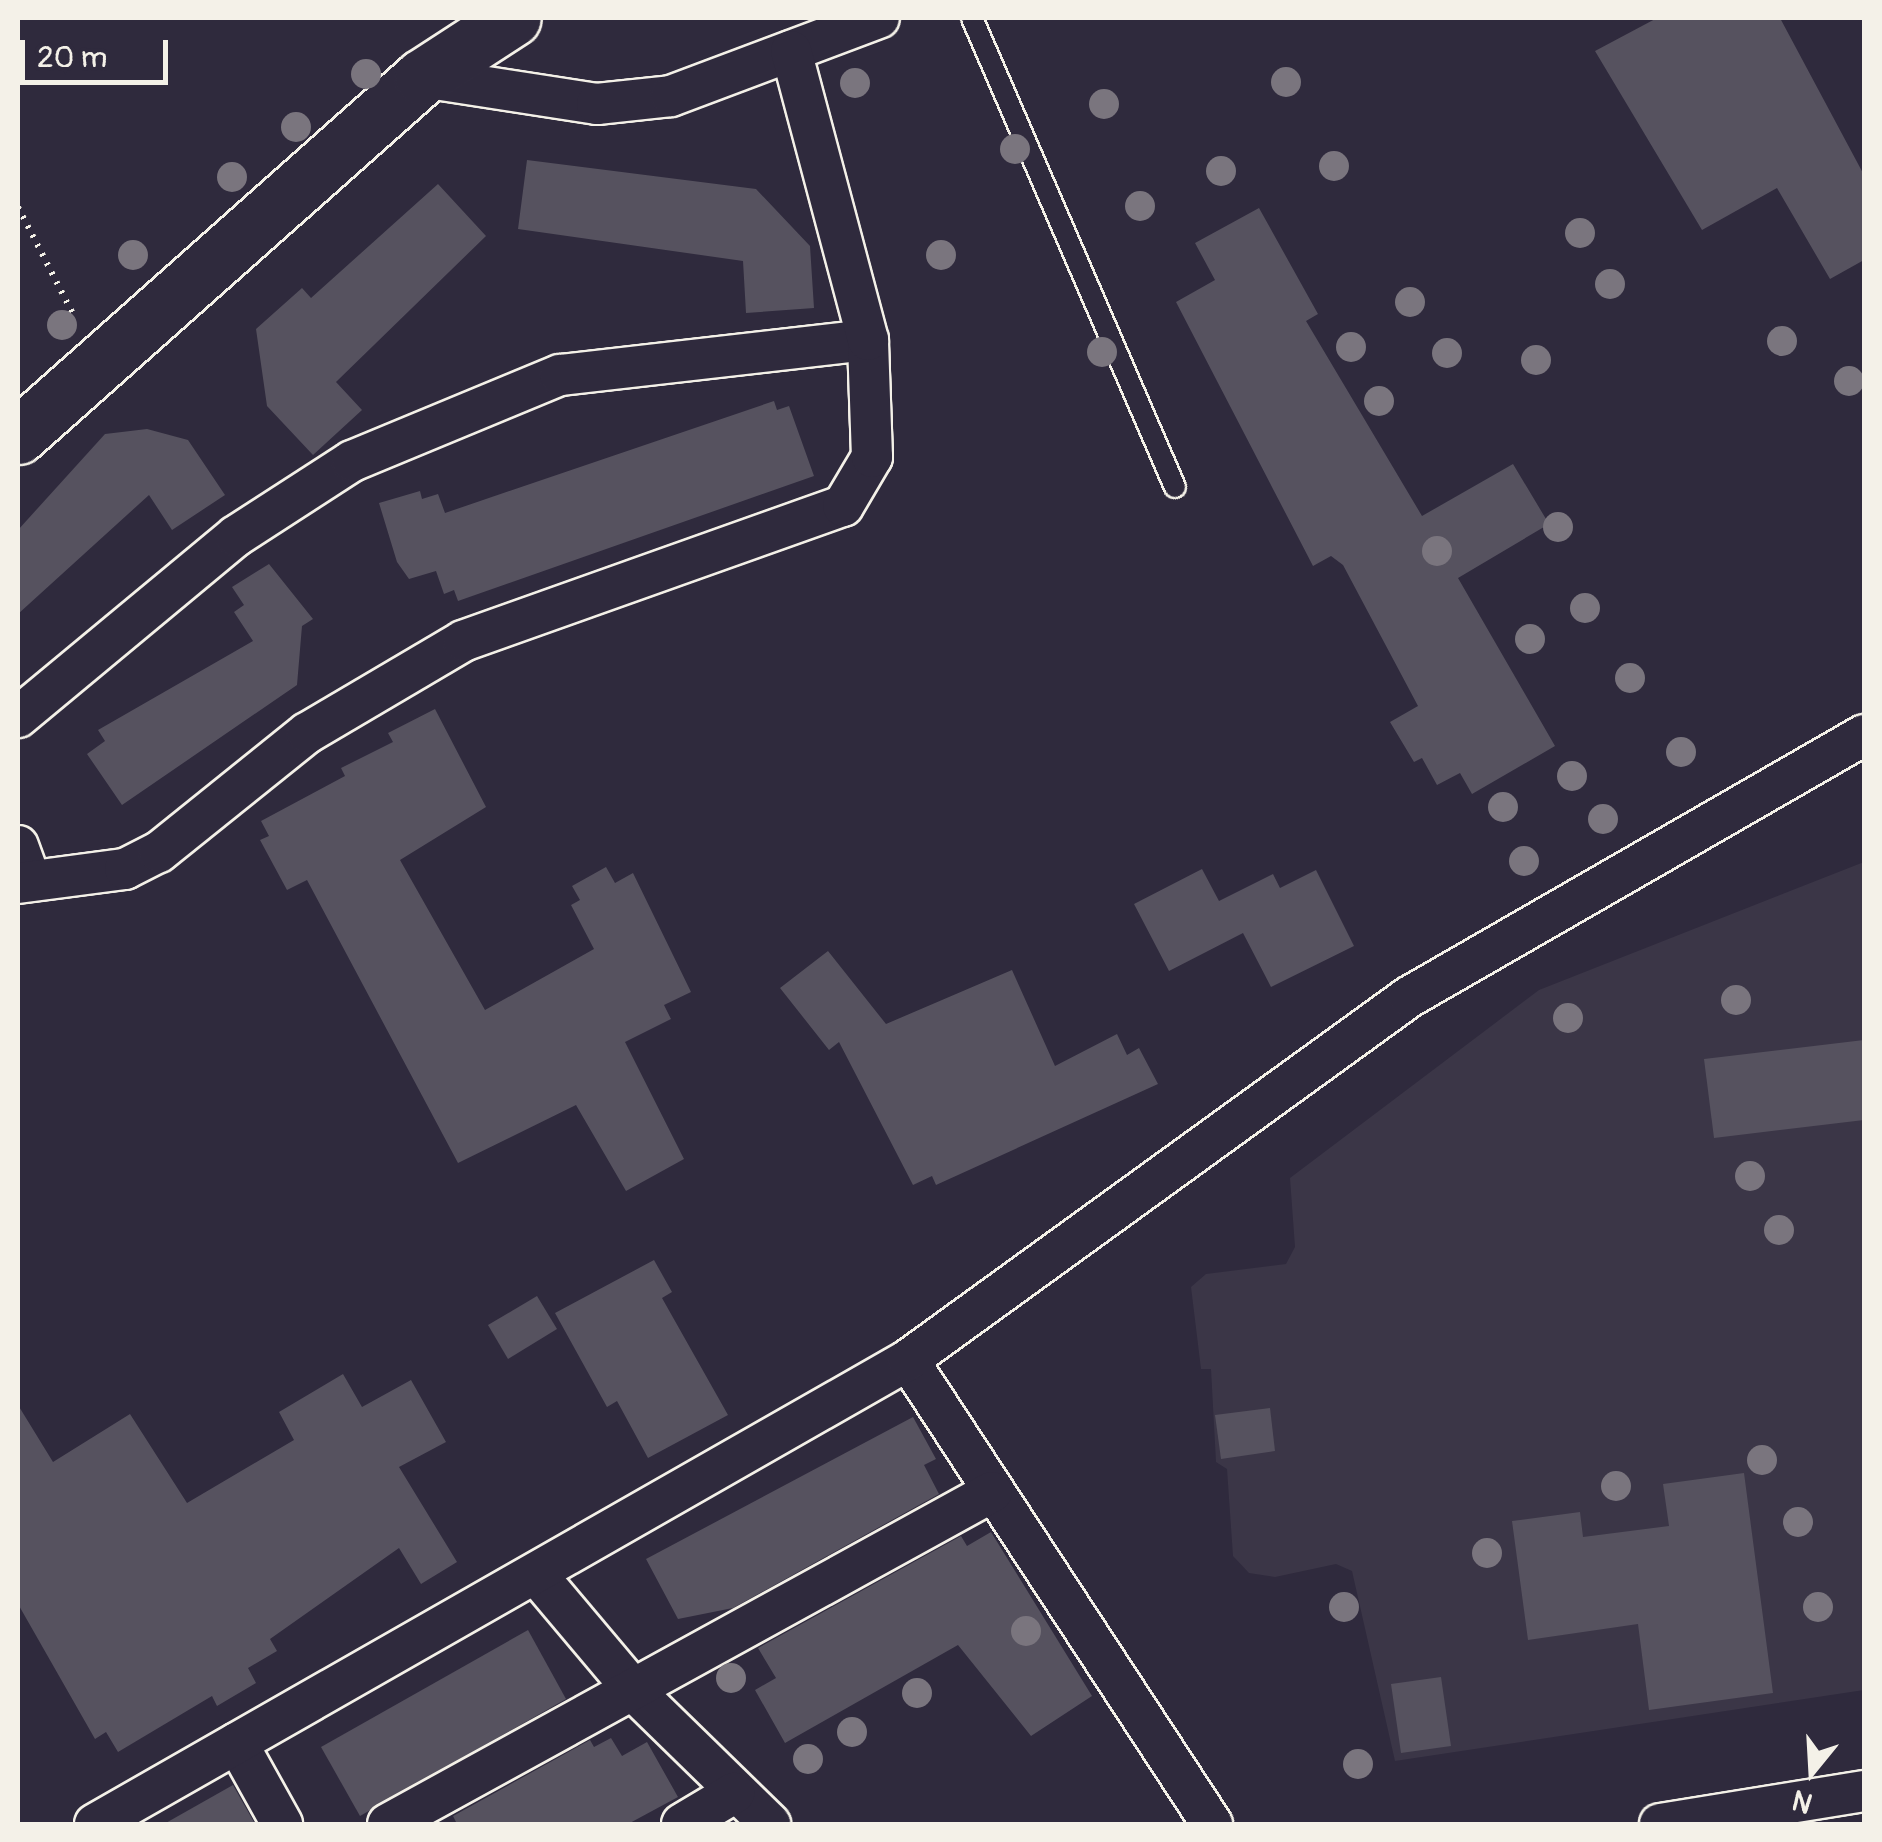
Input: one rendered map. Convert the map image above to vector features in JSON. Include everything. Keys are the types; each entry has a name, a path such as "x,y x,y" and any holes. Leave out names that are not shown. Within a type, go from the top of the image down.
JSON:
{"main road":[{"path":"18,436 422,76 514,18"}],"street":[{"path":"422,76 598,104 671,96 879,18"},
{"path":"22,870 125,869 159,852 307,733 463,641 843,506 872,456 868,340 790,51"},
{"path":"18,717 236,536 352,461 560,375 868,340"},
{"path":"95,1824 908,1360 1393,1007 1536,916 1864,736"},
{"path":"908,1360 1212,1824"},
{"path":"388,1824 637,1694 992,1492"},
{"path":"536,1574 637,1694 734,1794 770,1824"},
{"path":"237,1743 282,1824"},
{"path":"1660,1824 1864,1791"},
{"path":"682,1824 734,1794"}],"lane":[{"path":"972,18 1175,487"}],"path":[{"path":"18,207 99,363"}],"shaded area":[{"path":"1864,862 1864,1690 1395,1761 1352,1571 1336,1564 1275,1577 1249,1573 1233,1556 1227,1469 1216,1462 1211,1369 1201,1369 1191,1287 1206,1274 1286,1264 1295,1247 1290,1178 1539,990"}],"building":[{"path":"1657,18 1780,18 1864,175 1864,260 1830,279 1777,188 1702,230 1595,51"},
{"path":"527,160 756,189 810,246 814,308 746,313 743,261 518,229"},
{"path":"438,184 486,236 336,382 362,410 313,455 267,406 256,329 302,288 311,298"},
{"path":"1259,208 1318,314 1306,321 1422,516 1513,464 1549,524 1458,578 1555,746 1472,794 1460,773 1437,785 1422,758 1414,762 1390,722 1418,706 1343,565 1331,556 1313,566 1176,302 1215,280 1195,243"},
{"path":"774,401 777,410 789,406 814,476 458,601 454,590 444,594 436,571 409,579 397,562 379,503 420,491 422,499 438,494 445,513"},
{"path":"147,429 188,440 225,495 172,530 149,495 18,614 18,530 105,434"},
{"path":"269,564 313,619 302,626 297,685 122,805 87,754 105,741 98,730 253,641 234,612 244,605 232,587"},
{"path":"435,709 486,807 400,860 485,1010 594,949 571,905 580,900 572,886 606,867 615,883 633,873 691,992 664,1005 671,1019 625,1042 684,1159 626,1191 576,1105 458,1163 307,880 287,890 260,840 269,836 261,821 345,776 341,768 393,742 388,733"},
{"path":"1202,869 1219,901 1273,874 1280,888 1316,870 1354,946 1271,987 1243,933 1169,971 1134,904"},
{"path":"828,951 886,1024 1012,970 1055,1066 1117,1034 1127,1055 1139,1048 1158,1084 936,1185 932,1176 913,1185 839,1042 829,1050 780,988"},
{"path":"1864,1040 1864,1120 1714,1138 1704,1059"},
{"path":"654,1260 672,1292 662,1298 728,1415 648,1458 617,1401 607,1407 555,1313"},
{"path":"537,1296 557,1329 508,1359 488,1325"},
{"path":"343,1374 362,1407 411,1380 446,1442 399,1467 457,1562 421,1584 399,1548 270,1639 277,1651 248,1668 256,1683 217,1706 212,1696 118,1752 106,1732 95,1739 18,1604 18,1405 53,1462 130,1414 187,1503 294,1440 279,1412"},
{"path":"1270,1408 1275,1451 1221,1459 1215,1415"},
{"path":"913,1417 936,1459 924,1465 939,1494 733,1608 678,1619 646,1559"},
{"path":"1744,1473 1773,1693 1649,1710 1638,1624 1528,1640 1512,1521 1580,1512 1583,1537 1669,1526 1663,1484"},
{"path":"991,1532 1092,1696 1031,1736 958,1645 785,1743 755,1690 776,1678 758,1648 961,1536 967,1546"},
{"path":"528,1630 566,1699 360,1816 321,1747"},
{"path":"1441,1677 1451,1746 1401,1753 1391,1684"},
{"path":"611,1738 622,1756 647,1742 678,1797 628,1824 457,1824 453,1816 590,1740 594,1747"},
{"path":"233,1785 255,1824 164,1824"}]}
